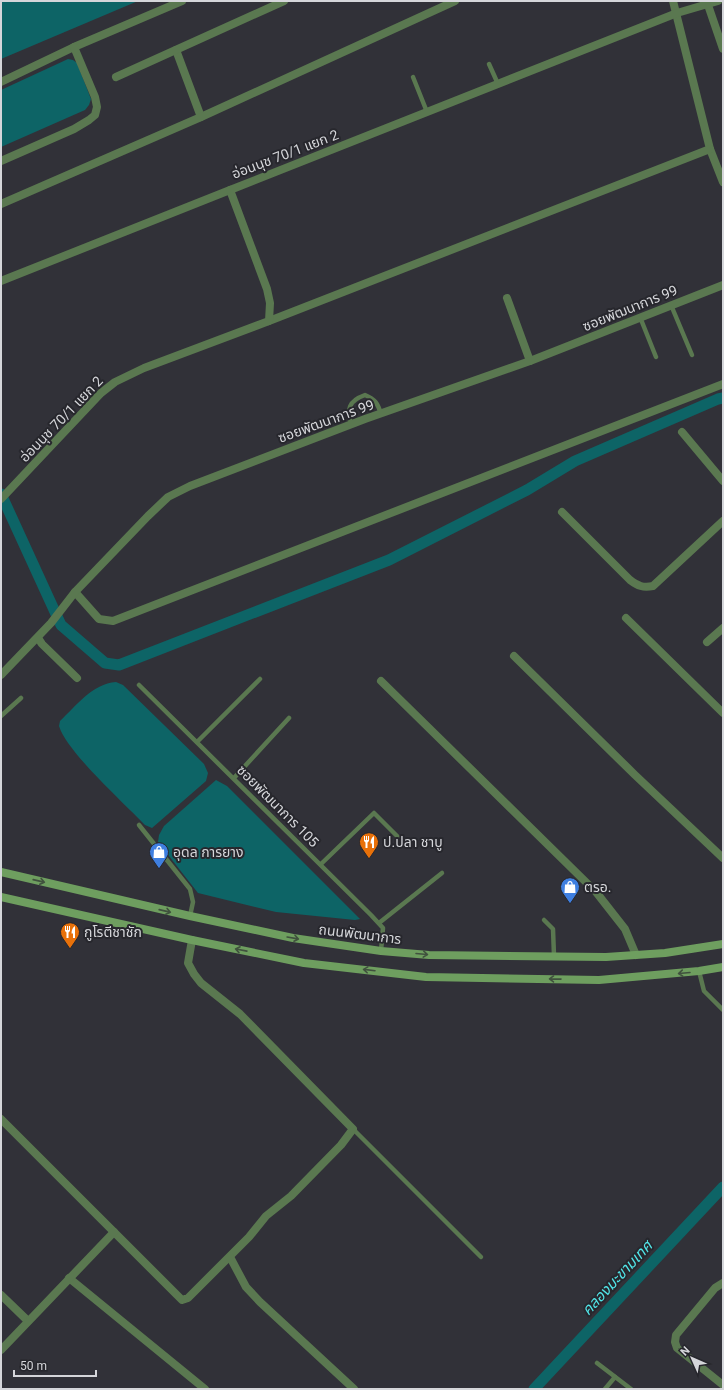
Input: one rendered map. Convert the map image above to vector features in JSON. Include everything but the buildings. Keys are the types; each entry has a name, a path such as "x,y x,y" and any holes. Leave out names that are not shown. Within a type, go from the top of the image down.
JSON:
{"main road":[{"name":"ถนนพัฒนาการ","path":"1,872 190,916 293,938 381,951 429,955 636,955 665,953 723,944"},
{"path":"1,896 192,940 304,963 426,977 599,980 699,972 723,967"}],"street":[{"path":"1,82 74,47 182,1"},
{"path":"116,77 284,1"},
{"path":"1,204 201,117 455,1"},
{"path":"673,1 710,150 723,182"},
{"name":"อ่อนนุช 70/1 แยก 2","path":"1,499 20,481 101,393 115,382 144,368 269,321 270,303 267,289 230,190 677,13 718,1"},
{"path":"708,5 723,49"},
{"path":"1,161 74,129 95,115 97,107 94,97 74,47"},
{"path":"176,50 201,117"},
{"path":"269,321 710,150"},
{"path":"1,281 230,190"},
{"name":"ซอยพัฒนาการ 99","path":"1,675 38,638 75,592 168,497 190,486 351,425 530,361 723,285"},
{"path":"507,298 530,361"},
{"path":"75,592 99,619 113,621 723,384"},
{"path":"682,432 723,481"},
{"path":"562,512 630,580 639,586 646,588 653,586 723,520"},
{"path":"626,618 723,713"},
{"path":"707,642 723,628"},
{"path":"38,638 42,644 77,678"},
{"path":"514,656 635,775 723,858"},
{"path":"381,681 596,892 625,929 636,955"},
{"path":"1,1120 182,1300 188,1298 230,1257 266,1216 291,1196 340,1145 353,1129 240,1014 198,978 188,963 192,940"},
{"path":"1,1350 114,1232"},
{"path":"230,1257 246,1287 260,1302 354,1389"},
{"path":"69,1278 204,1389"},
{"path":"723,1283 715,1288 676,1336 675,1342 677,1348 723,1385"},
{"path":"1,1295 28,1321"}],"lane":[{"path":"489,64 498,84"},
{"path":"413,77 427,112"},
{"path":"671,305 692,354"},
{"path":"640,318 656,357"},
{"path":"351,425 348,413 351,404 357,398 365,395 372,397 378,404 381,415"},
{"path":"197,742 260,679"},
{"name":"ซอยพัฒนาการ 105","path":"139,685 379,923"},
{"path":"1,716 21,698"},
{"path":"234,778 289,718"},
{"path":"321,864 374,813 398,837"},
{"path":"140,825 190,889 193,902 190,916"},
{"path":"381,951 383,928 379,923 442,873"},
{"path":"544,920 553,929 554,956"},
{"path":"699,972 704,991 723,1010"},
{"path":"353,1129 481,1257"},
{"path":"597,1363 631,1389"},
{"path":"605,1389 615,1377"}],"water":[{"path":"1,1 138,1 1,59"},
{"path":"68,59 77,63 91,99 89,105 85,110 1,147 1,90"},
{"path":"116,682 123,685 204,764 208,773 206,781 152,828 145,825 84,763 64,737 59,726 60,721 85,696 100,687"},
{"path":"216,780 227,786 360,919 355,920 276,912 198,893 158,842 159,835 164,826"}],"waterway":[{"path":"1,494 61,625 105,663 119,665 389,560 527,490 575,461 723,398"},
{"name":"คลองมะขามเทศ","path":"534,1389 723,1187"}],"place":[{"name":"ป.ปลา ชาบู","path":"369,859"},
{"name":"อุดล การยาง","path":"159,869"},
{"name":"ตรอ.","path":"570,904"},
{"name":"กูโรตีชาชัก","path":"70,949"}]}
